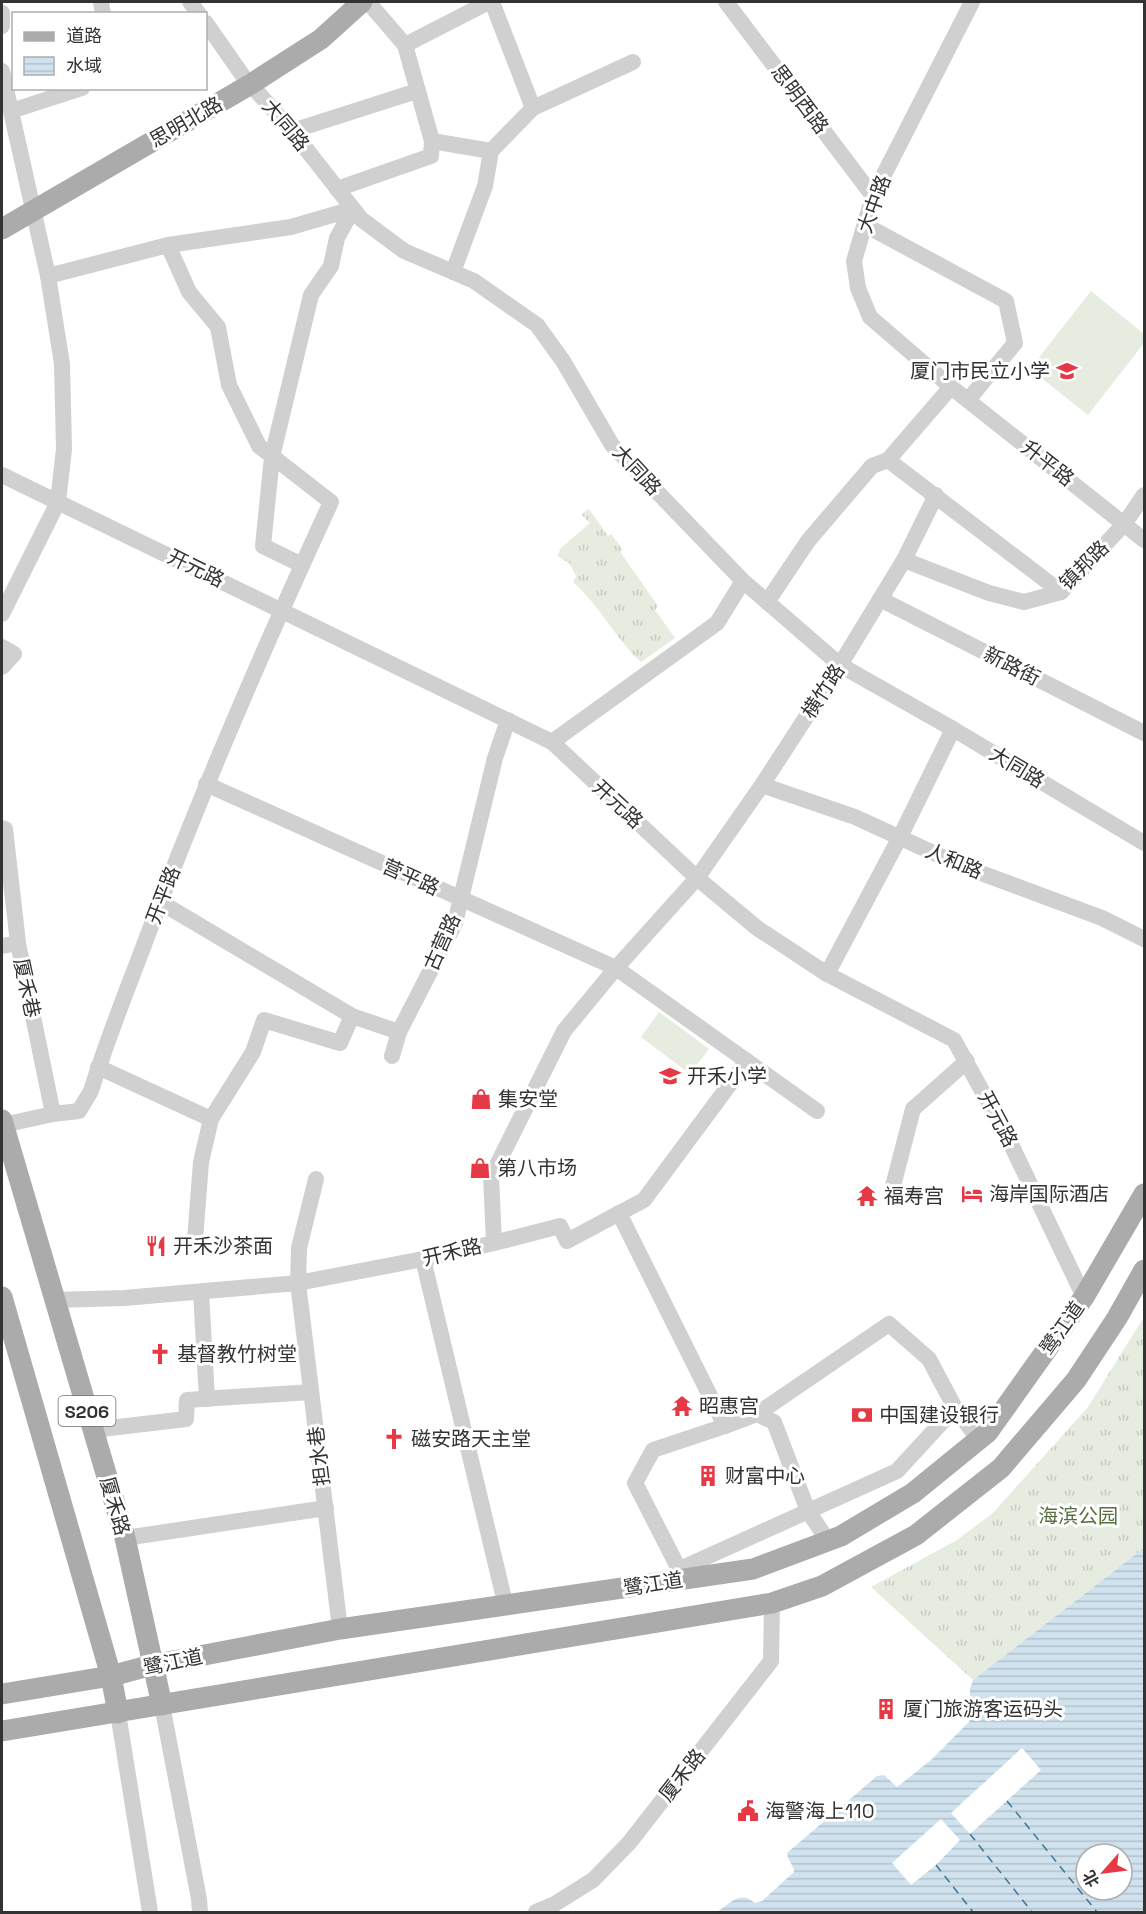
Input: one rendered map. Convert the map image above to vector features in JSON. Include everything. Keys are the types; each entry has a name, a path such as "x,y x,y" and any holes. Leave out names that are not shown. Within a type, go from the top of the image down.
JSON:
{"main road":[{"name":"思明北路","path":"247,80 264,63 333,15 345,2"},
{"name":"思明北路","path":"2,230 32,207 321,39 362,2"},
{"name":"思明北路","path":"2,218 32,207"},
{"name":"厦禾路","path":"2,1123 125,1538 162,1705"},
{"name":"鹭江道","path":"2,1694 111,1676 152,1665 340,1629 506,1606 682,1574 753,1569 841,1536 914,1492 988,1432 1084,1297 1144,1194"},
{"name":"鹭江道","path":"2,1731 772,1603 822,1586 916,1535 1001,1468 1076,1380 1117,1318 1144,1270"},
{"name":"S206","path":"3,1304 111,1676 118,1713"}],"street":[{"path":"337,189 431,156 432,141 405,45 368,2"},
{"path":"405,45 491,2 533,108"},
{"name":"思明西路","path":"726,2 873,196"},
{"name":"大中路","path":"951,387 870,317 858,288 854,261 873,196 972,2"},
{"path":"2,13 2,26"},
{"name":"大同路","path":"207,24 247,80 292,131 361,219 404,251 474,281 537,325 563,361 612,445 766,602 840,665 953,729 1144,843"},
{"path":"453,272 485,186 491,151 533,108 633,62"},
{"path":"2,71 48,276 62,364 64,449 58,502 2,614"},
{"path":"11,111 76,90"},
{"path":"292,131 417,91"},
{"path":"432,141 491,151"},
{"path":"48,276 168,245 291,227 353,209"},
{"path":"302,565 263,546 272,457 311,295 331,266 337,238 353,209"},
{"path":"865,225 1006,301 1015,344 968,400"},
{"path":"168,245 189,292 218,327 229,385 259,446 272,457"},
{"path":"766,602 808,541 872,466 888,460 951,387"},
{"name":"升平路","path":"951,387 1144,540"},
{"name":"开平路","path":"2,1123 79,1111 91,1091 206,784 281,609 331,502 272,457"},
{"path":"888,460 1060,592"},
{"name":"开元路","path":"2,475 552,742 697,878 756,928 827,974 954,1040 1007,1136 1084,1297"},
{"name":"横竹路","path":"697,878 762,785 840,665 904,560 936,495"},
{"name":"镇邦路","path":"904,560 989,593 1024,602 1060,592 1125,523 1144,495"},
{"path":"552,742 717,623 743,581"},
{"name":"新路街","path":"880,599 1144,733"},
{"path":"2,647 14,654 2,667"},
{"name":"古营路","path":"392,1056 399,1032 455,923 495,758 508,720"},
{"path":"827,974 900,837 953,729"},
{"name":"营平路","path":"206,784 616,968 817,1111"},
{"name":"人和路","path":"762,785 855,817 962,866 1102,918 1144,939"},
{"name":"厦禾巷","path":"2,828 5,829 10,944 53,1114"},
{"name":"开禾路","path":"54,1300 124,1298 298,1283 494,1243 491,1177 564,1031 616,968 697,878"},
{"path":"160,902 352,1016 399,1032"},
{"path":"195,1240 201,1162 211,1119 253,1052 264,1020 340,1043 352,1016"},
{"path":"494,1243 560,1226 567,1241 644,1200 747,1061"},
{"path":"894,1186 913,1109 967,1061"},
{"path":"99,1067 211,1119"},
{"name":"担水巷","path":"316,1179 299,1248 298,1283 340,1629"},
{"path":"619,1213 725,1426"},
{"path":"423,1259 506,1606"},
{"path":"201,1292 207,1399"},
{"path":"955,1408 897,1471 808,1511 682,1574 635,1483 653,1450 757,1413 889,1324 929,1359 955,1408 979,1440"},
{"path":"93,1430 186,1419 187,1400 312,1392"},
{"path":"757,1413 774,1422 808,1511 828,1541"},
{"path":"125,1538 326,1508"},
{"name":"厦禾路","path":"536,1912 553,1905 593,1880 629,1843 771,1661 772,1603"},
{"name":"厦禾路","path":"162,1705 199,1906 210,1912"},
{"name":"S206","path":"118,1713 150,1912"}],"green space":[{"path":"1091,291 1144,334 1144,343 1088,415 1030,369"},
{"path":"589,509 608,536 611,534 622,549 621,553 658,606 655,610 675,638 641,662 573,582 576,576 569,563 557,556 561,548 590,523 581,514"},
{"path":"659,1012 709,1049 690,1074 641,1037"},
{"name":"海滨公园","path":"1144,1317 1144,1548 973,1680 871,1587 957,1540 993,1513 1088,1407"}],"water":[{"path":"1144,1548 1144,1912 717,1912 735,1899 749,1899 755,1903 762,1901 794,1872 787,1853 877,1776 884,1775 897,1787 931,1760 969,1722 970,1689 973,1680"}],"pier":[{"path":"1022,1748 1041,1770 970,1834 951,1813"},
{"path":"941,1819 960,1840 936,1865 911,1885 892,1863"}],"ferry route":[{"path":"1007,1801 1097,1912"},
{"path":"970,1834 1032,1912"},
{"path":"936,1865 973,1912"}],"place":[{"name":"厦门市民立小学","path":"1067,371"},
{"name":"开禾小学","path":"670,1076"},
{"name":"集安堂","path":"481,1099"},
{"name":"第八市场","path":"480,1168"},
{"name":"海岸国际酒店","path":"972,1194"},
{"name":"福寿宫","path":"867,1196"},
{"name":"开禾沙茶面","path":"156,1246"},
{"name":"基督教竹树堂","path":"160,1354"},
{"name":"昭惠宫","path":"682,1406"},
{"name":"中国建设银行","path":"862,1415"},
{"name":"磁安路天主堂","path":"394,1439"},
{"name":"财富中心","path":"708,1476"},
{"name":"厦门旅游客运码头","path":"886,1709"},
{"name":"海警海上110","path":"748,1811"}]}
